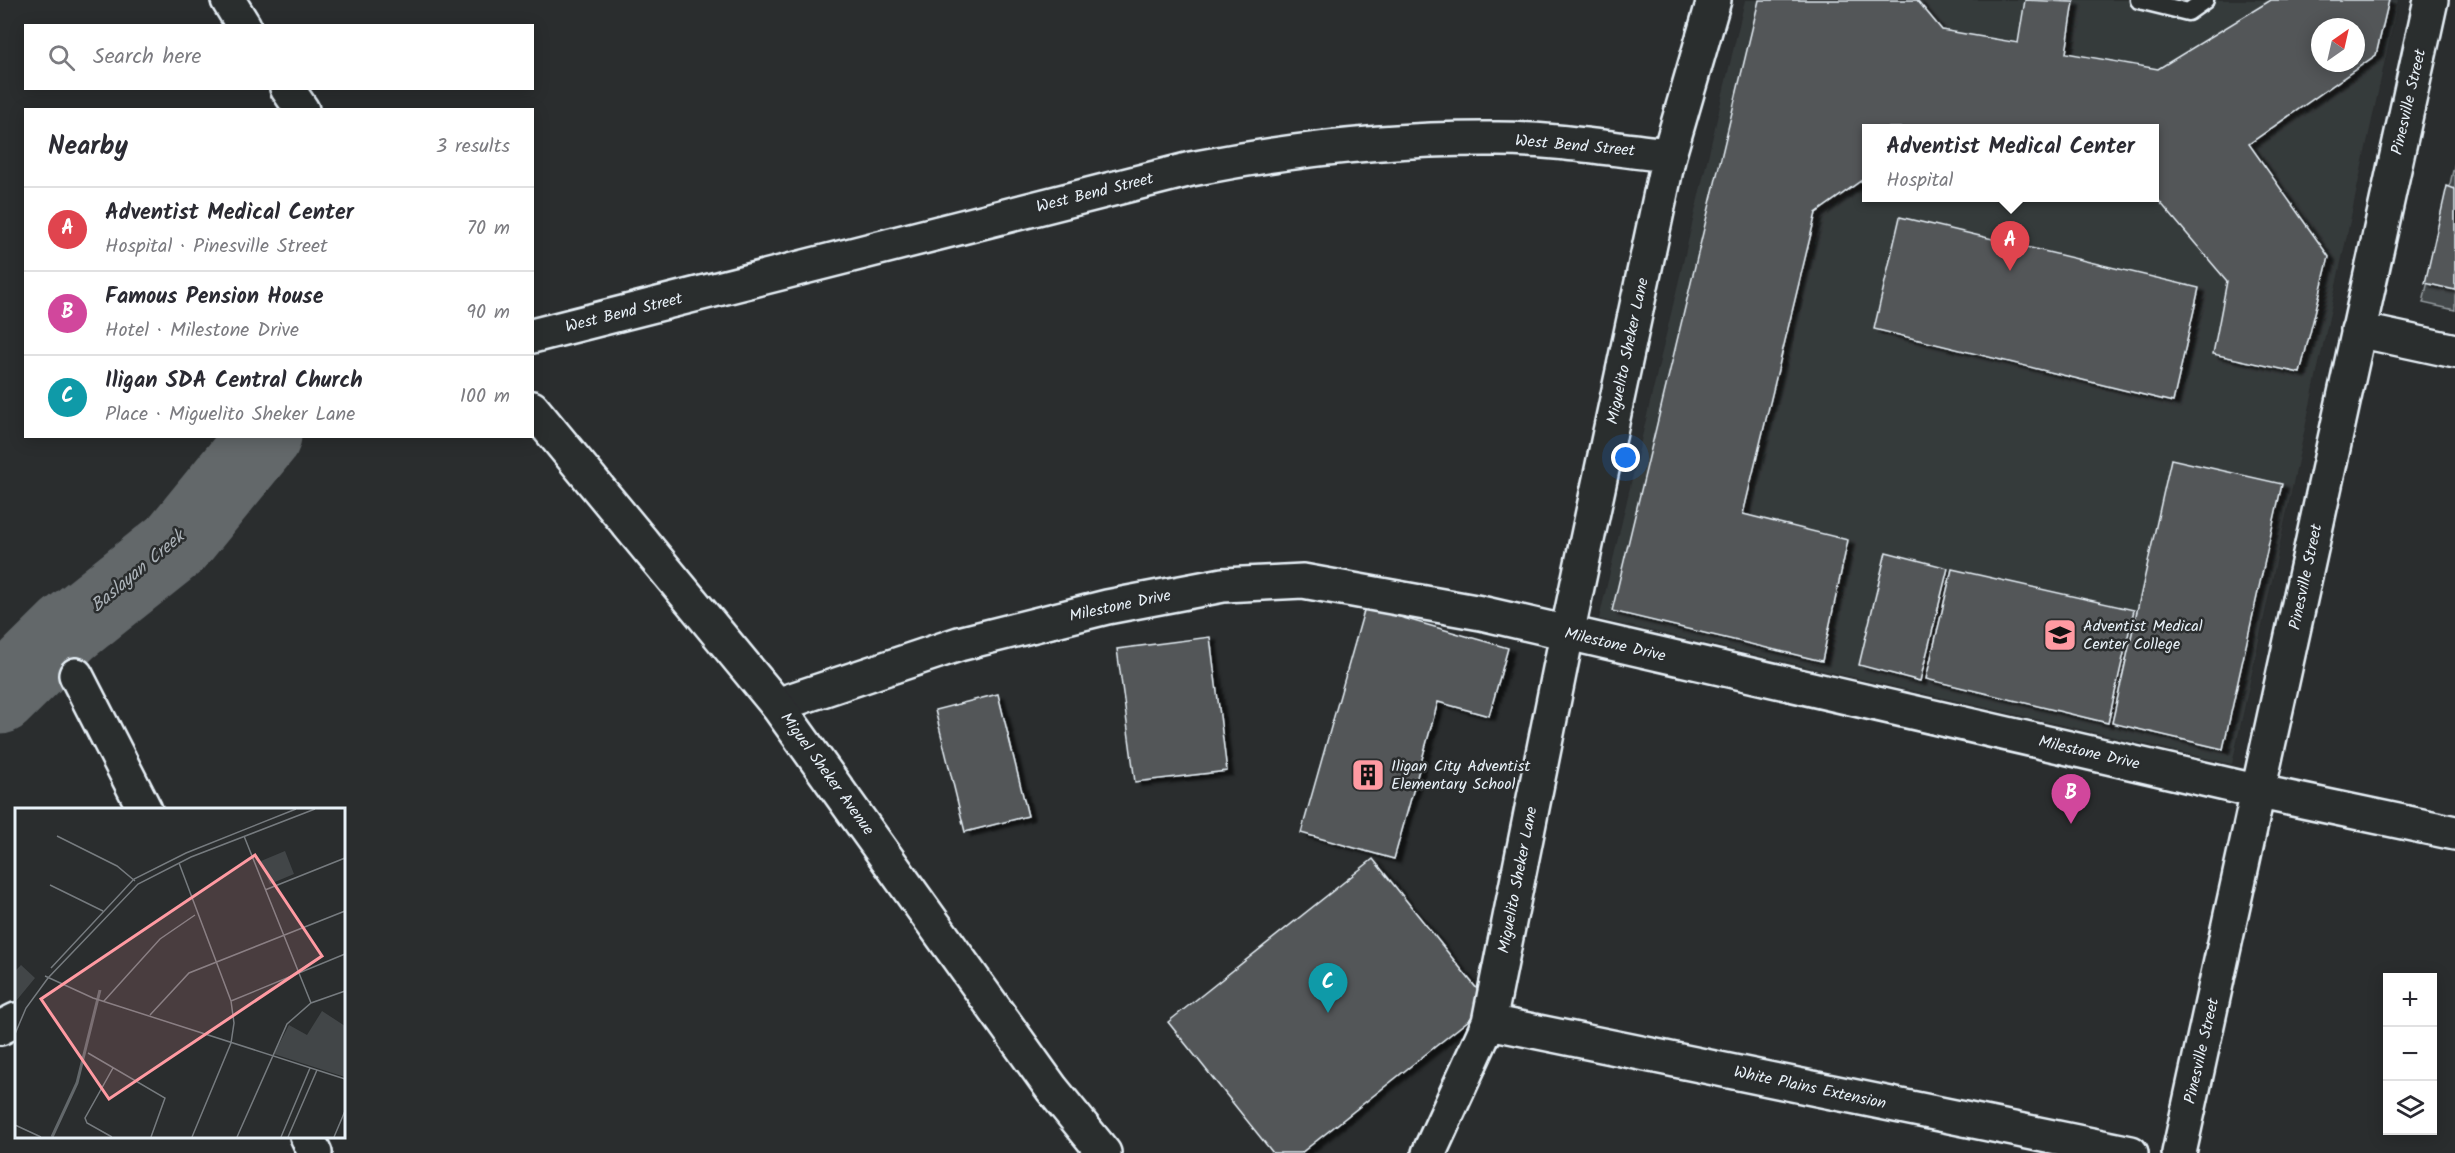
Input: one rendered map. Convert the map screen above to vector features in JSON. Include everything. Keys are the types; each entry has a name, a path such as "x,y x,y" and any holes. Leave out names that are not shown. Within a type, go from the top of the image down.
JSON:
{"street":[{"path":"228,0 243,24"},
{"name":"Miguelito Sheker Lane","path":"1429,1153 1489,1022 1567,634 1669,155 1714,0"},
{"name":"Pinesville Street","path":"2179,1153 2260,792 2431,0"},
{"path":"288,90 301,108"},
{"name":"West Bend Street","path":"534,335 1179,171 1257,156 1371,142 1499,139 1669,155"},
{"path":"2358,330 2455,351"},
{"name":"Miguel Sheker Avenue","path":"534,410 777,705 1052,1089 1104,1153"},
{"name":"Milestone Drive","path":"777,705 958,644 1107,607 1223,585 1303,580 1481,613 2260,792 2455,833"},
{"path":"76,675 144,808"},
{"path":"0,1028 15,1020"},
{"name":"White Plains Extension","path":"1489,1022 2131,1153"},
{"path":"308,1138 315,1153"}],"lane":[{"path":"2139,0 2188,12 2205,0"}],"shaded area":[{"path":"1745,0 2398,0 2232,764 1599,619"},
{"path":"2455,162 2455,310 2423,303"}],"building":[{"path":"1759,0 1917,0 1942,30 2018,43 2025,0 2074,2 2066,53 2158,69 2271,0 2389,0 2376,55 2365,63 2365,18 2311,18 2311,72 2352,72 2249,144 2329,257 2300,373 2213,354 2227,281 2159,201 2159,124 1862,124 1862,180 1816,213 1743,514 1848,540 1822,661 1612,611"},
{"path":"2447,186 2455,189 2455,290 2425,283"},
{"path":"1900,217 2199,288 2173,402 1874,329"},
{"path":"2171,459 2282,484 2223,749 2112,723"},
{"path":"1886,552 1948,568 1920,681 1859,665"},
{"path":"1952,569 2134,610 2108,723 1926,679"},
{"name":"Iligan City Adventist Elementary School","path":"1365,607 1508,648 1489,716 1438,702 1394,859 1301,833"},
{"path":"1210,637 1227,771 1135,782 1117,649"},
{"path":"998,694 1028,816 965,832 935,710"},
{"path":"1373,859 1489,1004 1301,1153 1273,1153 1168,1022"}],"waterway":[{"name":"Baslayan Creek","path":"0,697 68,630 176,544 262,438"}],"place":[{"name":"Adventist Medical Center","path":"2010,271"},
{"name":"Adventist Medical Center College","path":"2060,635"},
{"name":"Iligan City Adventist Elementary School","path":"1368,775"},
{"name":"Famous Pension House","path":"2071,824"},
{"name":"Iligan SDA Central Church","path":"1328,1013"}]}
